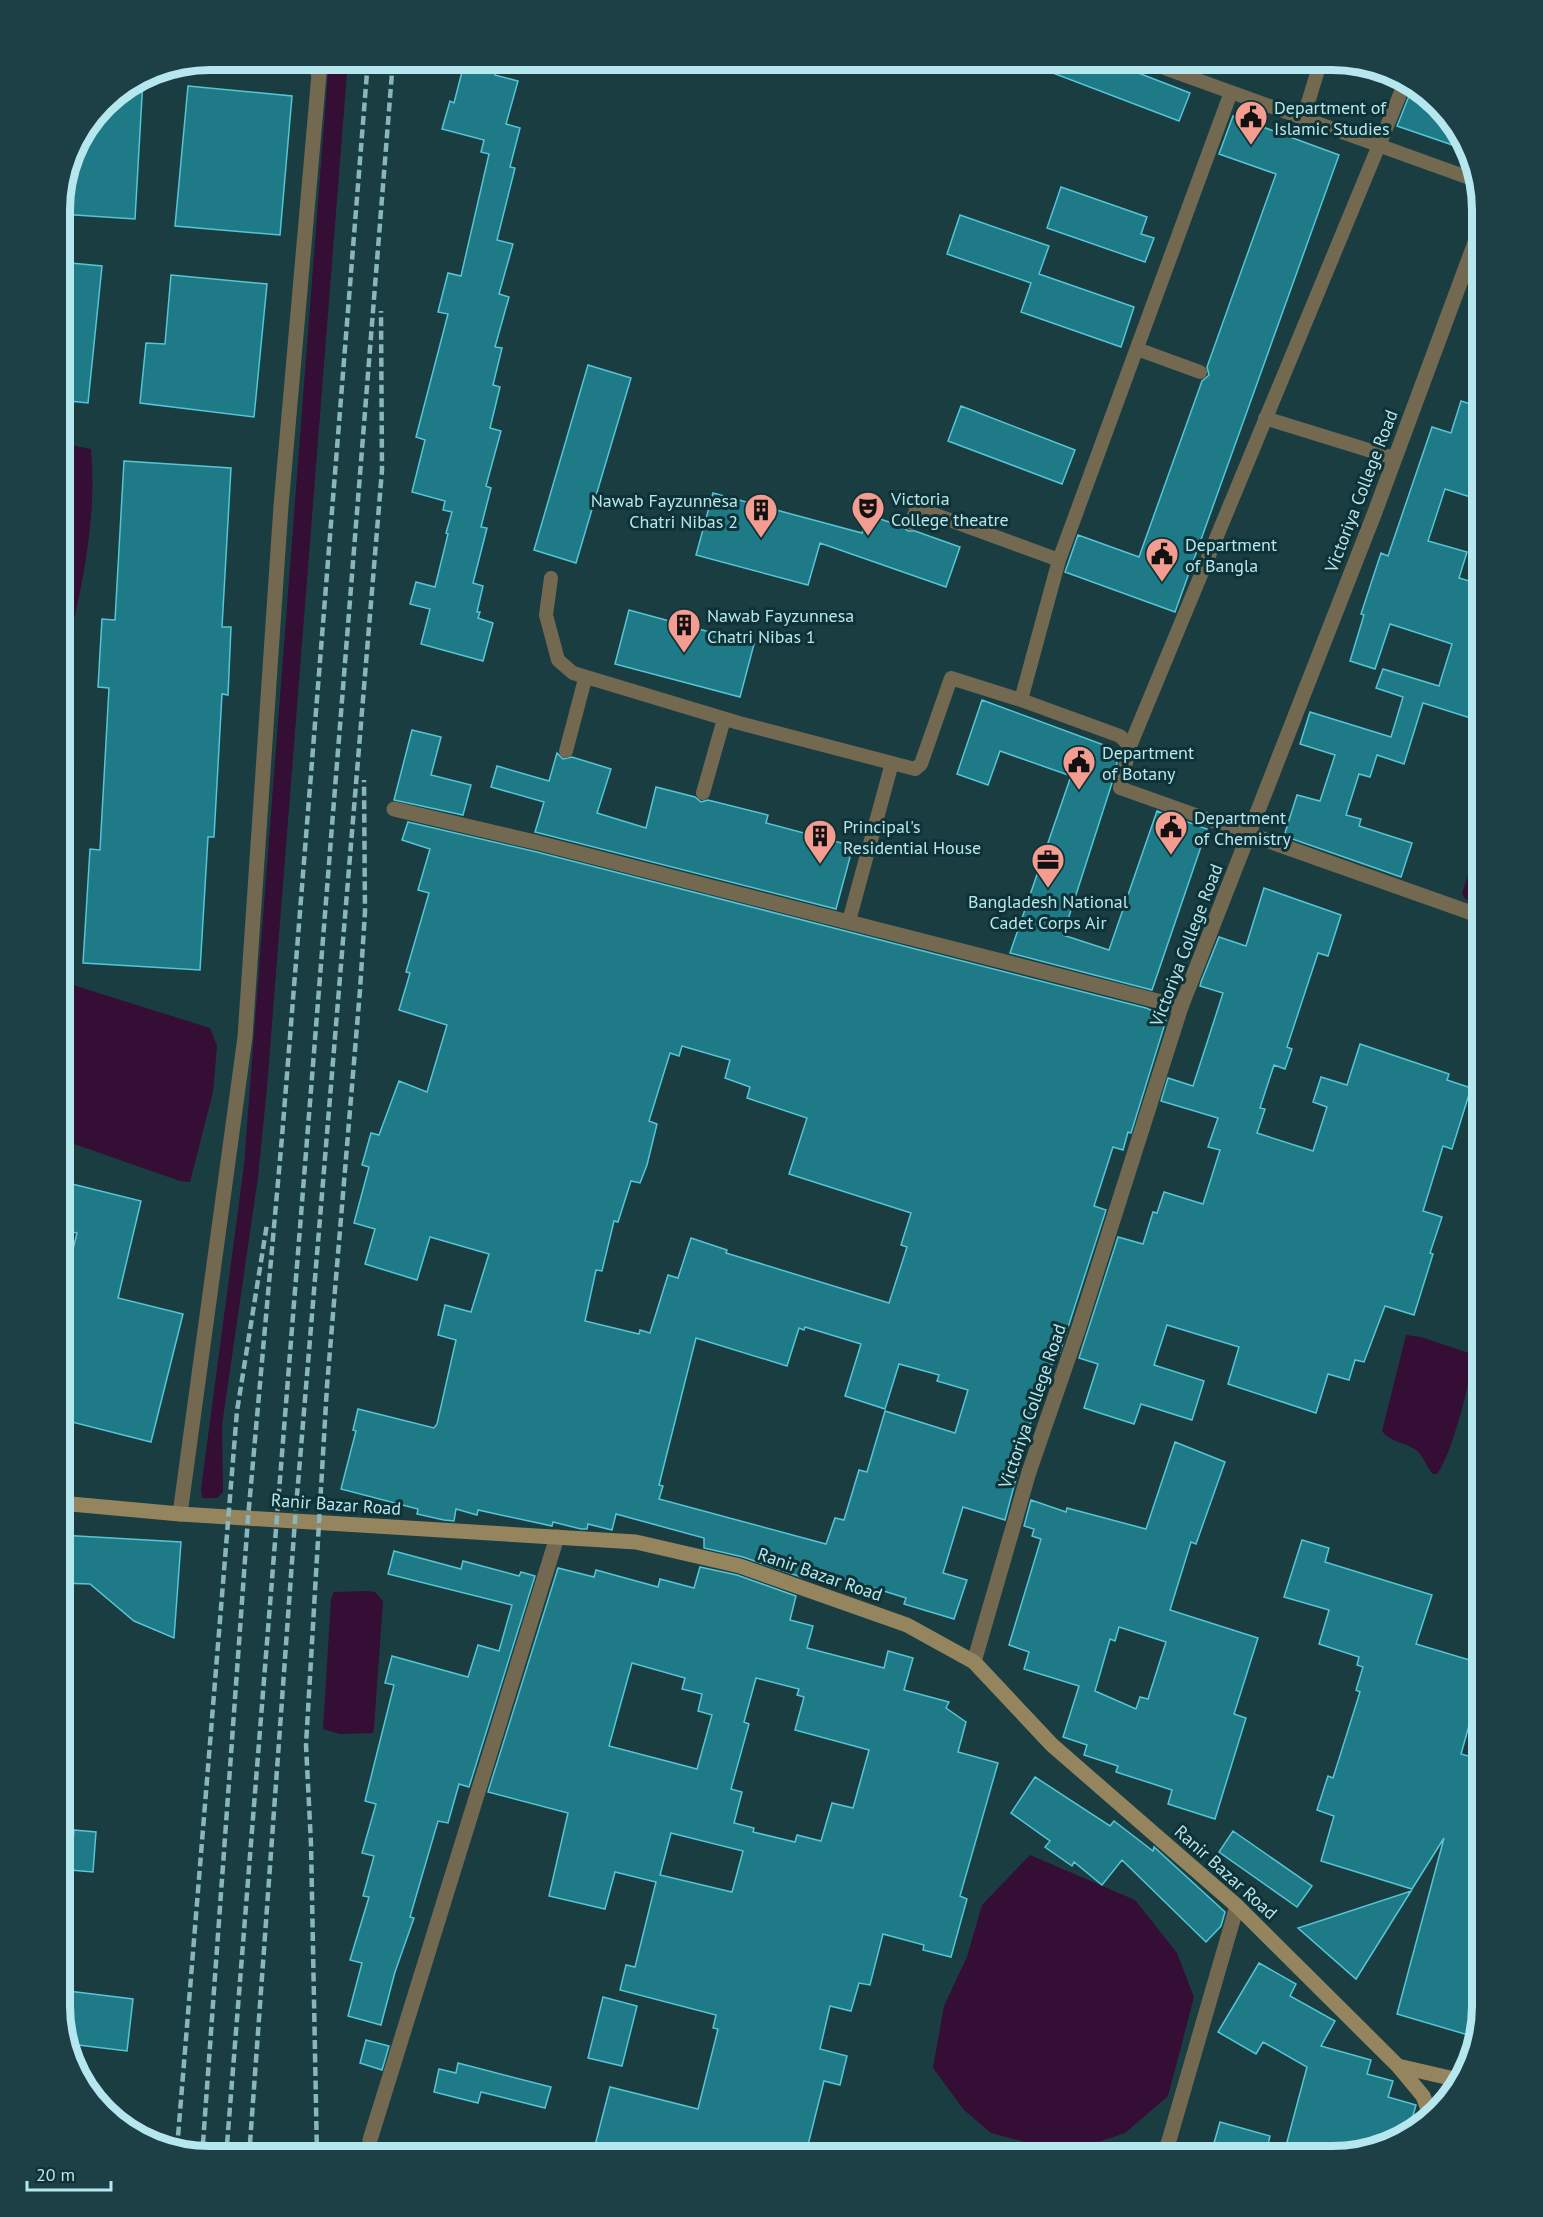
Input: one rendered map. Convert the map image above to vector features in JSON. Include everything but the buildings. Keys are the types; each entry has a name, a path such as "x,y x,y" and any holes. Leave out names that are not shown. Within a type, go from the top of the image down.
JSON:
{"main road":[{"name":"Ranir Bazar Road","path":"71,1504 180,1514 636,1542 740,1566 907,1625 974,1662 1052,1745 1237,1906 1398,2066 1423,2096 1428,2108"},
{"path":"1398,2066 1452,2079"}],"street":[{"path":"180,1514 245,1037 281,506 319,74 317,71"},
{"name":"Victoriya College Road","path":"974,1662 1029,1472 1078,1330 1181,1007 1472,250"},
{"path":"393,810 849,921 1181,1007"},
{"path":"1249,834 1472,913"},
{"path":"370,2140 557,1537"},
{"path":"1167,2146 1237,1906"}],"lane":[{"path":"1173,71 1469,178"},
{"path":"1303,119 1318,71"},
{"path":"1249,834 1120,788 1130,746 1402,89"},
{"path":"1021,700 1059,560 1231,92"},
{"path":"1137,349 1200,372"},
{"path":"1265,418 1394,458"},
{"path":"911,522 917,508 1059,560"},
{"path":"551,578 546,615 558,660 566,669 585,679 724,719 915,769 921,764 951,678 1120,735 1130,746"},
{"path":"566,751 585,679"},
{"path":"703,793 724,719"},
{"path":"849,921 892,763"}],"shaded area":[{"path":"328,71 347,71 258,1177 222,1425 223,1492 217,1498 202,1498 201,1489 244,1165"},
{"path":"71,445 91,449 92,478 89,535 71,632"},
{"path":"1472,863 1472,901 1465,899 1462,893"},
{"path":"71,984 210,1028 217,1046 213,1092 190,1182 180,1181 71,1143"},
{"path":"1406,1335 1421,1337 1472,1354 1472,1364 1460,1416 1448,1452 1437,1474 1433,1474 1416,1450 1390,1438 1382,1431"},
{"path":"334,1592 375,1592 383,1601 374,1728 373,1733 340,1734 323,1729 331,1599"},
{"path":"1030,1855 1135,1900 1177,1953 1194,1997 1168,2096 1125,2133 1087,2146 1040,2146 991,2133 964,2110 933,2068 944,2006 967,1957 982,1905"}],"railway":[{"path":"203,2146 248,1518 282,1137 367,71"},
{"path":"227,2146 392,71"},
{"path":"250,2146 295,1520 382,470 381,311"},
{"path":"317,2146 311,1844 306,1745 327,1386 365,912 364,780"},
{"path":"178,2142 237,1411 267,1224"}],"place":[{"name":"Department of Islamic Studies","path":"1251,146"},
{"name":"Victoria College theatre","path":"868,537"},
{"name":"Nawab Fayzunnesa Chatri Nibas 2","path":"761,539"},
{"name":"Department of Bangla","path":"1162,583"},
{"name":"Nawab Fayzunnesa Chatri Nibas 1","path":"684,654"},
{"name":"Department of Botany","path":"1079,791"},
{"name":"Department of Chemistry","path":"1171,856"},
{"name":"Principal's Residential House","path":"820,865"},
{"name":"Bangladesh National Cadet Corps Air","path":"1048,889"}]}
